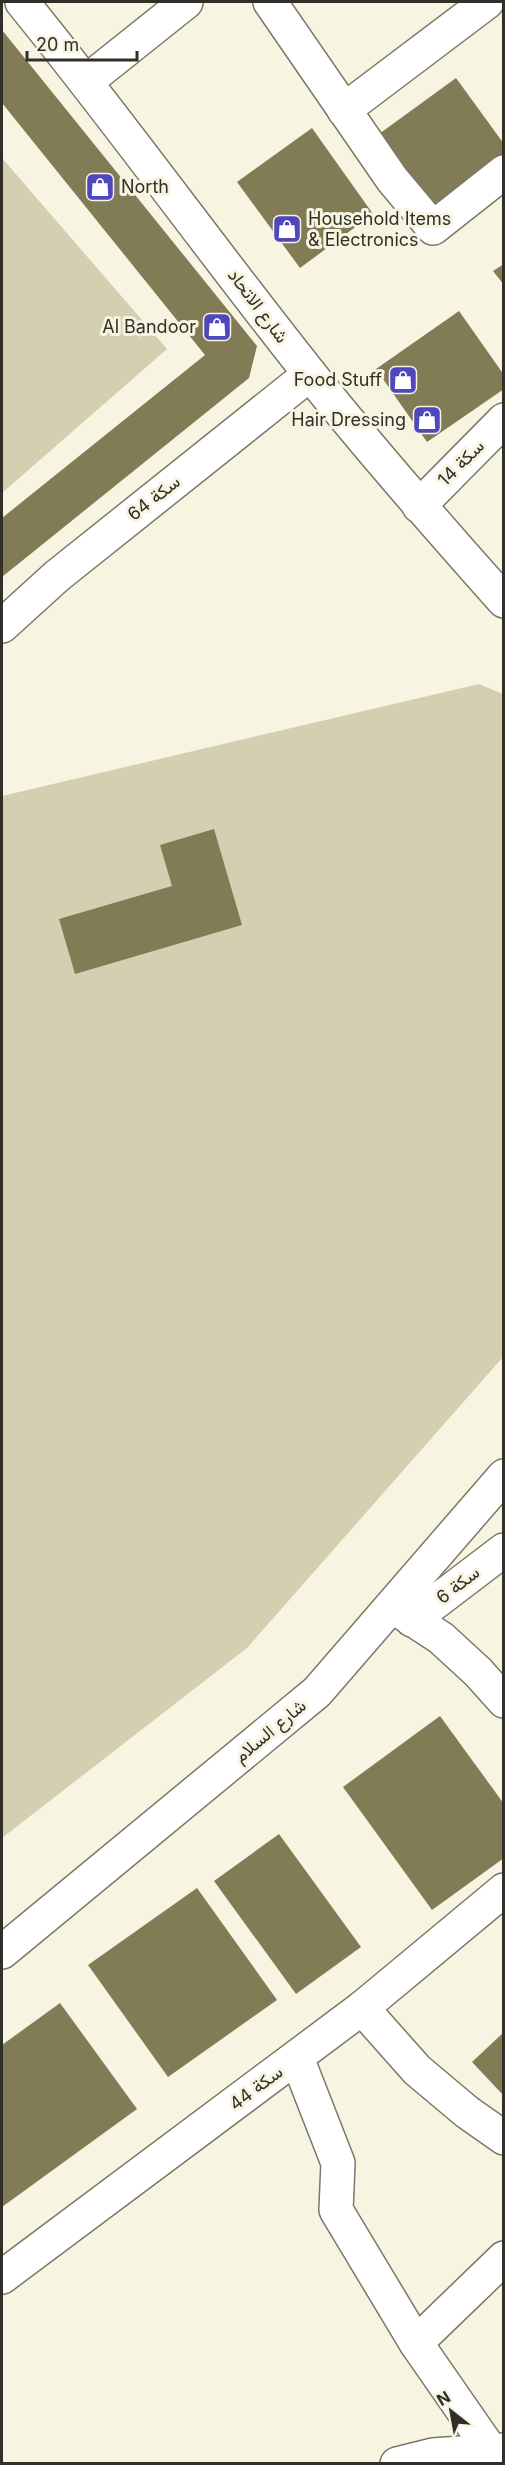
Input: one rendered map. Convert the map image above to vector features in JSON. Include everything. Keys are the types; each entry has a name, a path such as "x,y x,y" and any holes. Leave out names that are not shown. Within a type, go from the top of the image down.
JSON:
{"street":[{"name":"شارع الاتحاد","path":"22,2 87,81 310,374 419,506 504,602"},
{"path":"87,81 186,2"},
{"path":"270,2 392,179 433,228 504,172"},
{"path":"344,110 487,2"},
{"name":"سكة 64","path":"2,626 57,576 310,374"},
{"name":"سكة 14","path":"419,506 504,420"},
{"name":"شارع السلام","path":"2,1952 317,1692 402,1613 504,1476"},
{"name":"سكة 6","path":"402,1613 504,1550"},
{"path":"402,1613 441,1638 478,1672 504,1701"},
{"name":"سكة 44","path":"2,2277 362,2008 504,1890"},
{"path":"362,2008 417,2070 467,2112 504,2138"},
{"path":"297,2058 338,2163 336,2210 416,2343 498,2455"},
{"path":"416,2343 504,2258"},
{"path":"397,2463 433,2456 498,2455"}],"shaded area":[{"path":"2,158 167,349 2,493"},
{"path":"479,684 503,694 503,1357 247,1648 2,1838 2,796"}],"building":[{"path":"2,30 257,346 249,378 2,577 2,518 205,355 2,103"},
{"path":"456,78 504,144 504,177 430,229 368,142"},
{"path":"312,128 373,214 300,268 237,182"},
{"path":"504,264 504,285 493,271"},
{"path":"459,311 504,375 504,389 427,442 376,369"},
{"path":"214,829 242,925 75,974 59,919 172,886 160,845"},
{"path":"440,1716 504,1804 504,1858 432,1910 343,1787"},
{"path":"279,1834 361,1947 296,1994 214,1881"},
{"path":"197,1888 277,2000 168,2077 88,1965"},
{"path":"60,2003 137,2109 2,2207 2,2045"},
{"path":"504,2032 504,2096 472,2062"}],"place":[{"name":"North","path":"100,187"},
{"name":"Household Items & Electronics","path":"287,229"},
{"name":"Al Bandoor","path":"217,327"},
{"name":"Food Stuff","path":"403,380"},
{"name":"Hair Dressing","path":"427,420"}]}
